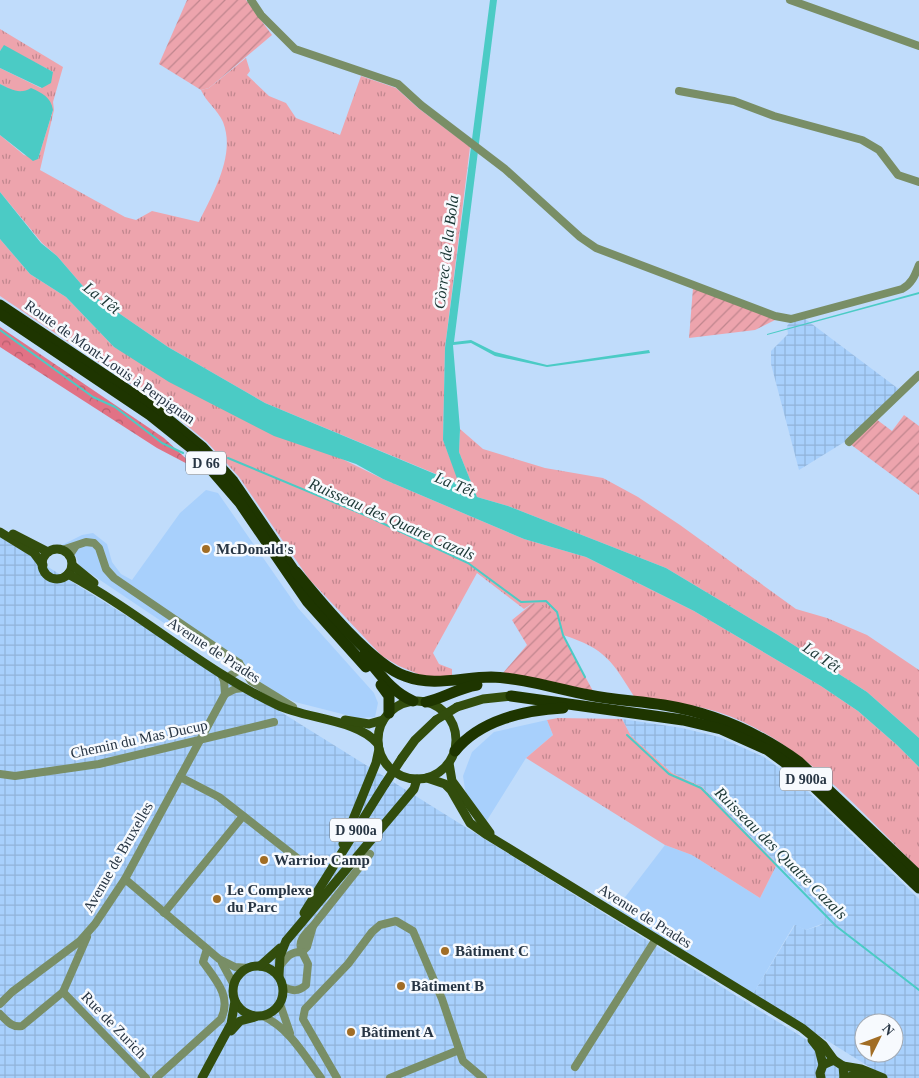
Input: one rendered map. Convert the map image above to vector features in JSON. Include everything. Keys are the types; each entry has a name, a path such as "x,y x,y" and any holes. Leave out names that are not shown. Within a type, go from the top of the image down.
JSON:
{"highway":[{"name":"Route de Mont-Louis à Perpignan","path":"0,305 153,408 202,447 233,481 323,609 365,661"},
{"name":"Route de Mont-Louis à Perpignan","path":"0,314 150,415 195,451 240,503 307,601 365,661"},
{"path":"296,572 323,605 375,657 404,676 439,682 491,677 515,680 595,696 665,705 699,713 734,726"},
{"name":"D 66","path":"365,661 393,689 413,701"},
{"name":"D 66","path":"365,661 389,696 386,716"},
{"path":"426,702 439,699 464,687 498,684 564,696 699,713"},
{"name":"D 900a","path":"511,696 527,694 643,708 705,718 734,726 777,746 799,762 919,876"},
{"name":"D 900a","path":"511,696 664,718 721,729 751,742 785,762 813,785 919,888"},
{"path":"455,751 465,738 478,730 516,716 544,709 568,707 664,718"}],"main road":[{"path":"0,527 48,552 68,557 68,574 62,578 54,579 46,574 43,565 34,553 0,532"},
{"path":"43,565 48,552"},
{"name":"Avenue de Prades","path":"68,557 80,573 231,675 293,707 357,723 369,724 386,716"},
{"name":"Avenue de Prades","path":"68,574 121,606 243,688 280,707 366,733 379,746"},
{"name":"D 900a","path":"260,966 276,954 286,941 415,740 436,720 457,707 483,699 511,696"},
{"path":"327,876 376,763 379,731 386,716 396,706 413,701 426,702 438,706 451,720 456,732 455,751 449,763 435,775 427,778 417,779 403,776 390,768 379,746"},
{"name":"Avenue de Prades","path":"449,763 452,781 459,792 488,832 500,843"},
{"name":"Avenue de Prades","path":"427,778 445,784 451,790 470,823 656,940 811,1034 823,1045 834,1060 843,1066"},
{"path":"286,941 414,789 417,779"},
{"name":"D 900a","path":"279,972 280,956 286,941"},
{"path":"260,966 279,972 283,987 280,1004 276,1010 260,1016 246,1018 234,1026 204,1078 231,1024 235,1000 234,985 242,972 248,968 260,966"},
{"path":"235,1000 243,1012 260,1016"},
{"name":"Avenue de Prades","path":"775,1013 814,1043 822,1056 822,1065"},
{"path":"821,1078 822,1065 834,1060"},
{"path":"870,1078 857,1075 844,1078 843,1066 861,1069 883,1078"}],"street":[{"path":"251,0 261,15 294,48 391,81 483,151 580,237 596,248 776,316 791,319 867,300 908,286 919,265"},
{"path":"790,0 919,46"},
{"path":"679,92 734,102 774,116 862,140 879,150 898,175 919,182"},
{"path":"848,442 919,375"},
{"path":"68,557 75,548 86,542 94,543 99,548 106,568 114,578 239,663 251,681 293,707"},
{"path":"231,675 238,671 239,663"},
{"path":"220,674 224,681 225,694 235,688 243,688"},
{"name":"Avenue de Bruxelles","path":"0,1004 89,932 125,879 225,694"},
{"name":"Chemin du Mas Ducup","path":"0,774 15,776 99,764 274,722"},
{"name":"Chemin du Mas Ducup","path":"208,726 224,733"},
{"path":"180,777 219,797 297,858"},
{"path":"164,913 243,816"},
{"path":"279,972 291,954 302,952 307,947 313,926 370,854"},
{"path":"125,879 220,960 235,967 248,968"},
{"path":"336,1078 303,1018 305,1009 348,964 372,932 385,923 396,921 413,930 442,999 463,1061 483,1078"},
{"name":"Rue de Zurich","path":"0,1014 11,1025 22,1026 63,992 89,932"},
{"path":"575,1067 656,940"},
{"path":"156,1078 221,1019 224,1013 226,1007 224,996 219,984 203,962 207,949"},
{"path":"283,987 300,990 306,985 308,964 302,952"},
{"path":"220,960 234,985"},
{"name":"Rue de Zurich","path":"63,992 146,1078"},
{"path":"280,1004 292,1037"},
{"path":"260,1016 280,1026 292,1037 320,1078"},
{"path":"390,1078 459,1050"}],"shaded area":[{"path":"804,318 900,390 846,441 799,470 771,364 771,351 788,334 787,326 791,321"},
{"path":"206,490 218,493 298,608 374,693 378,703 375,717 358,718 295,702 246,678 85,570 79,565 76,556 60,546 82,535 93,533 107,544 112,562 121,574 132,580 180,513"},
{"path":"0,537 868,1078 0,1078"},
{"path":"622,719 682,728 719,737 764,757 797,781 919,899 919,1078 887,1078 863,1063 904,1063 904,1013 854,1013 854,1057 753,994 795,925 806,930 819,926 824,923 825,912 702,787 672,773 631,736"},
{"path":"547,720 553,735 526,758 486,822 466,796 463,776 472,752 494,732"},
{"path":"665,845 692,855 760,898 777,864 825,912 824,923 806,930 794,925 753,994 616,909"}],"green space":[{"path":"187,0 246,0 272,35 209,88 201,90 159,64"},
{"path":"0,29 63,67 53,102 54,110 40,170 125,217 136,220 152,211 199,222 221,174 227,147 223,122 201,90 209,88 246,58 250,71 247,75 269,96 286,103 296,118 340,135 361,76 396,88 418,108 470,147 445,348 443,440 460,484 265,403 168,347 88,292 57,256 42,243 0,192 0,135 24,155 38,159 53,110 25,92 13,91 0,84 0,68 41,88 53,72 4,46 0,51"},
{"path":"0,239 30,274 66,297 114,347 383,479 524,539 586,557 694,611 821,686 858,711 919,767 919,869 827,779 776,740 748,724 708,709 635,698 613,665 599,651 563,635 561,624 533,603 524,609 477,573 433,653 439,664 452,669 452,677 425,677 399,666 382,656 309,579 239,477 207,442 158,402 0,296"},
{"path":"693,288 777,319 755,330 689,338"},
{"path":"0,327 164,438 197,469 157,448 0,347"},
{"path":"904,415 919,426 919,495 846,441 872,416 892,431"},
{"path":"460,429 483,449 545,468 603,478 638,497 680,525 796,609 827,618 867,635 919,670 919,738 867,692 778,635 666,568 508,506 477,497 459,452"},
{"path":"533,603 545,607 554,614 561,624 563,636 593,691 503,673 527,645 512,620"},
{"path":"558,718 622,719 631,736 672,773 702,787 777,864 760,898 692,855 665,845 526,758 553,735 547,720"}],"water":[{"name":"La Têt","path":"490,0 497,0 454,342 471,340 495,352 547,365 649,350 650,353 547,367 495,356 471,343 453,345 460,429 459,452 477,497 508,506 666,568 778,635 867,692 919,738 919,767 858,711 821,686 694,611 586,557 524,539 383,479 356,464 274,436 169,382 114,347 66,297 30,274 0,239 0,192 41,243 57,256 88,292 168,347 265,403 459,484 443,440 445,348"},
{"path":"4,45 53,72 51,83 42,88 0,68 0,51"},
{"path":"0,84 19,91 31,88 42,94 50,102 53,110 38,159 33,161 0,135"},
{"path":"919,292 919,294 767,335 767,334"}],"waterway":[{"name":"Ruisseau des Quatre Cazals","path":"0,330 93,397 115,407 162,443 183,453"},
{"name":"Ruisseau des Quatre Cazals","path":"228,458 367,516 468,563 521,602 546,601 557,612 563,635 585,677"},
{"name":"Ruisseau des Quatre Cazals","path":"627,735 669,774 701,788 836,926 919,990"}],"place":[{"name":"McDonald's","path":"206,549"},
{"name":"Warrior Camp","path":"264,860"},
{"name":"Le Complexe du Parc","path":"217,899"},
{"name":"Bâtiment C","path":"445,951"},
{"name":"Bâtiment B","path":"401,986"},
{"name":"Bâtiment A","path":"351,1032"}],"water label":[{"name":"Còrrec de la Bola","path":"446,252"}]}
